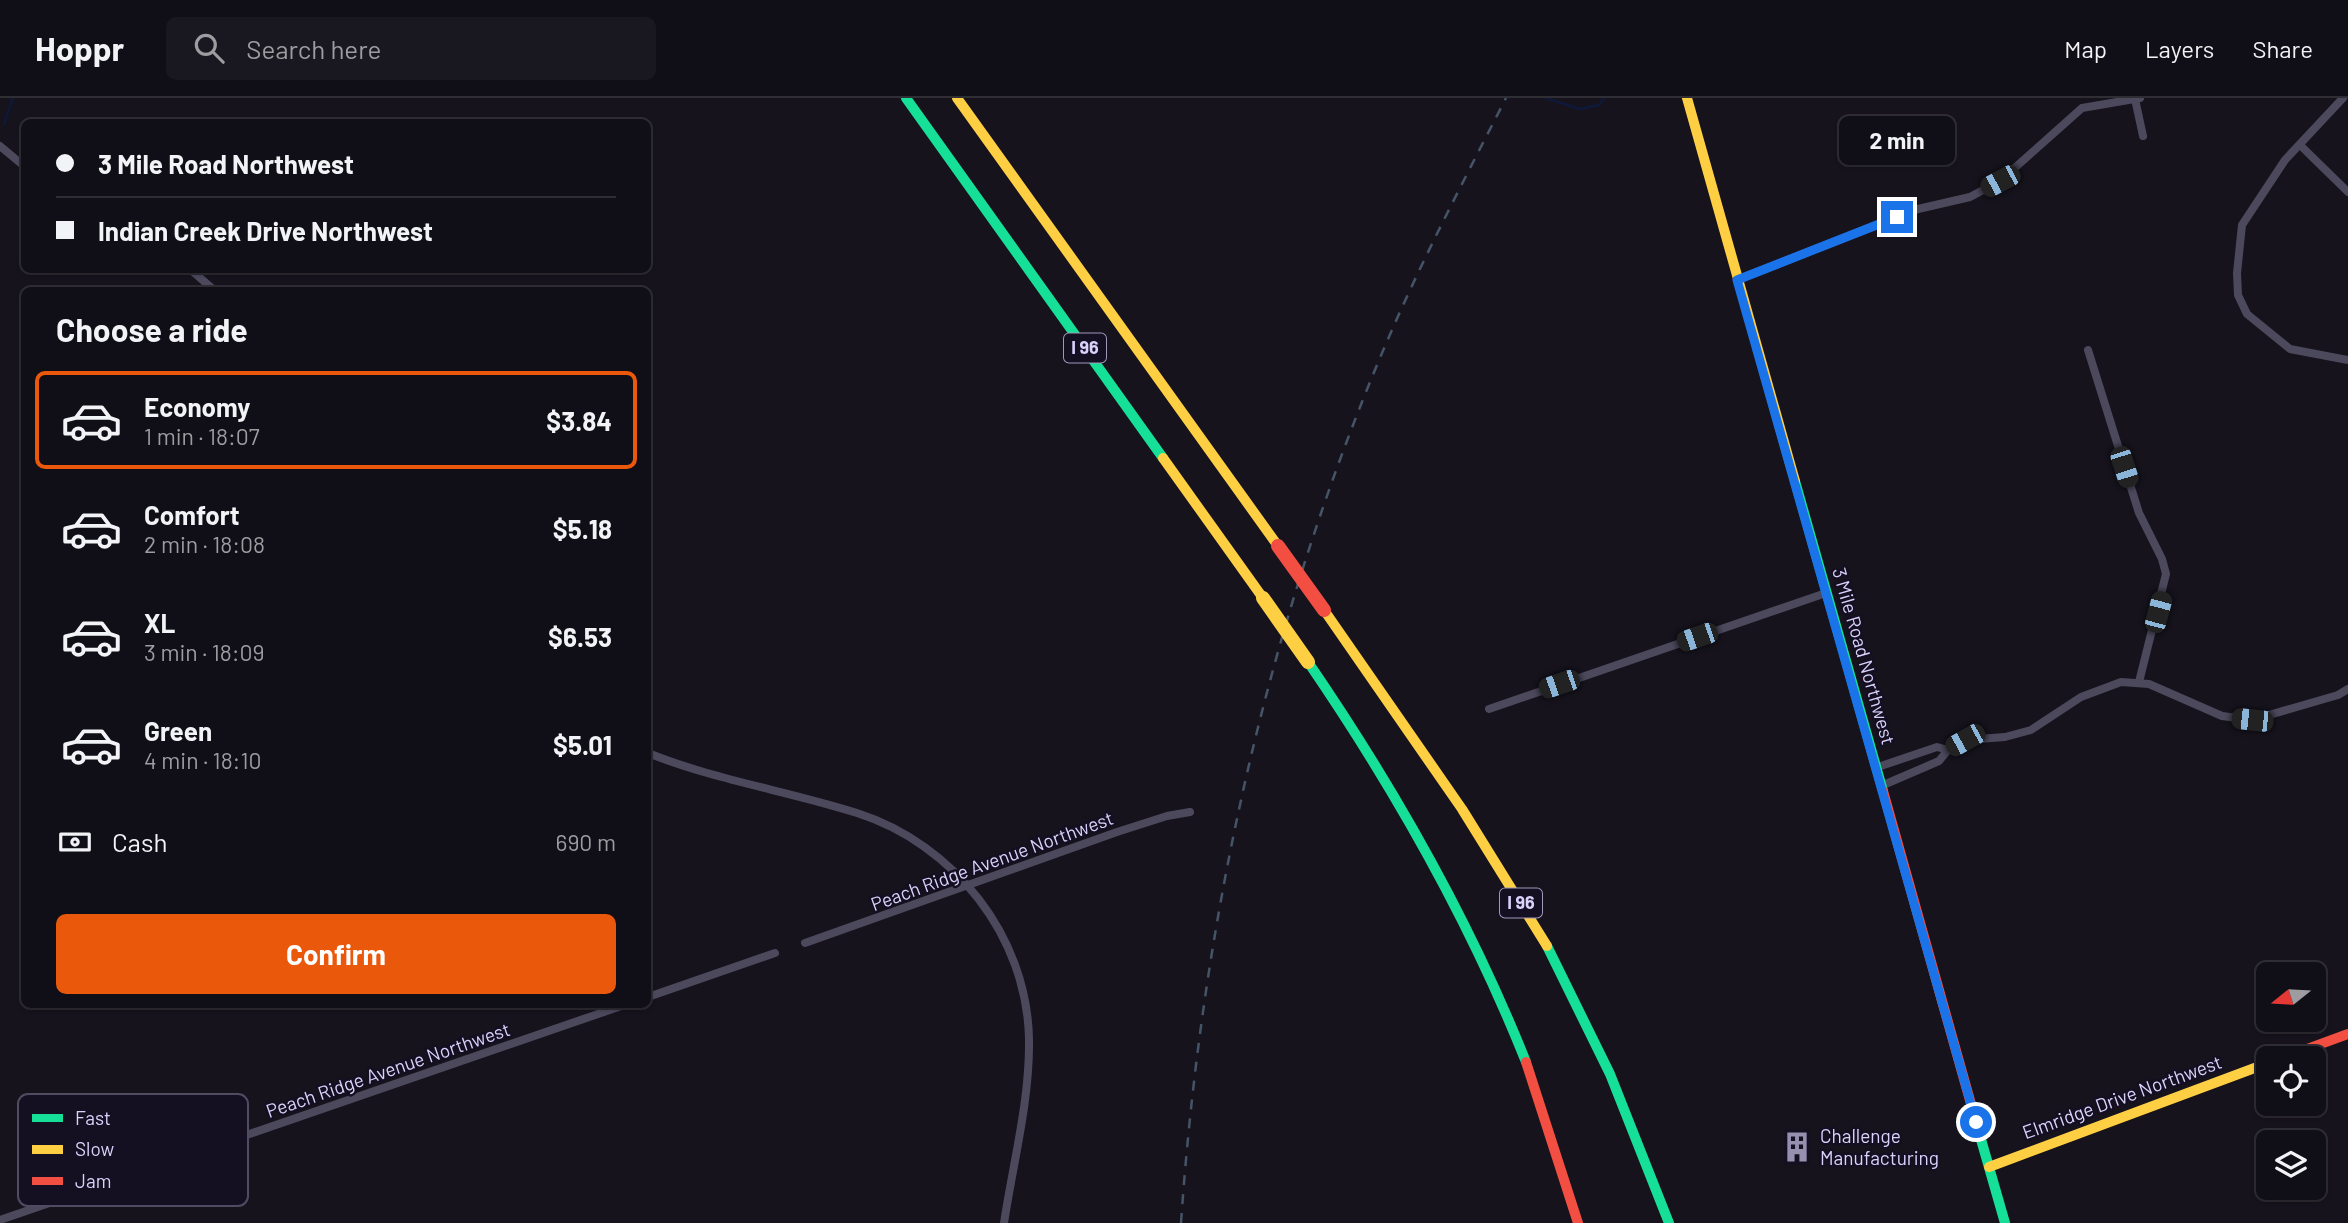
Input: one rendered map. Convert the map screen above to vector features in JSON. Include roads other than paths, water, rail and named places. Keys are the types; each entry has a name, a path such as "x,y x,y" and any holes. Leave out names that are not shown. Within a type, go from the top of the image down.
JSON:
{"main road":[{"name":"I 96","path":"906,98 1369,748 1407,811 1460,910 1529,1067 1578,1223"},
{"name":"I 96","path":"957,98 1462,807 1539,932 1606,1066 1669,1223"},
{"name":"3 Mile Road Northwest","path":"1687,98 2005,1223"},
{"path":"2315,1046 2348,1034"},
{"name":"Elmridge Drive Northwest","path":"1989,1167 2256,1067"}],"street":[{"path":"2079,98 2082,108"},
{"path":"2343,98 2301,146 2285,160 2242,225 2238,295 2247,314 2290,349 2348,360"},
{"path":"1737,280 1919,209 1970,197 2000,181 2082,108 2137,99 2143,136"},
{"path":"0,146 21,164"},
{"path":"2301,146 2348,192"},
{"path":"194,273 211,287"},
{"path":"2088,350 2139,513 2162,559 2166,574 2139,682"},
{"path":"1489,709 1826,593"},
{"path":"1881,786 1939,761 1948,750 1965,740 2019,735 2097,690 2121,682 2139,682 2167,691 2222,716 2252,720 2338,695 2348,689"},
{"path":"1875,768 1937,747 1948,750"},
{"path":"651,754 698,771 872,819 932,852 970,887 995,922 1010,954 1022,987 1027,1018 1029,1053 1024,1102 1004,1223"},
{"name":"Peach Ridge Avenue Northwest","path":"805,943 970,887 1117,832 1167,816 1190,812"},
{"path":"651,996 775,953"},
{"name":"Peach Ridge Avenue Northwest","path":"248,1135 615,1008"},
{"name":"Peach Ridge Avenue Northwest","path":"0,1220 41,1206"}],"waterway":[{"path":"4,124 13,98"},
{"path":"1546,98 1580,109 1599,105 1604,98"}],"railway":[{"path":"1181,1223 1204,1004 1222,894 1244,786 1271,679 1337,468 1377,365 1423,263 1506,98"}],"place":[{"name":"Challenge Manufacturing","path":"1797,1147"}]}
